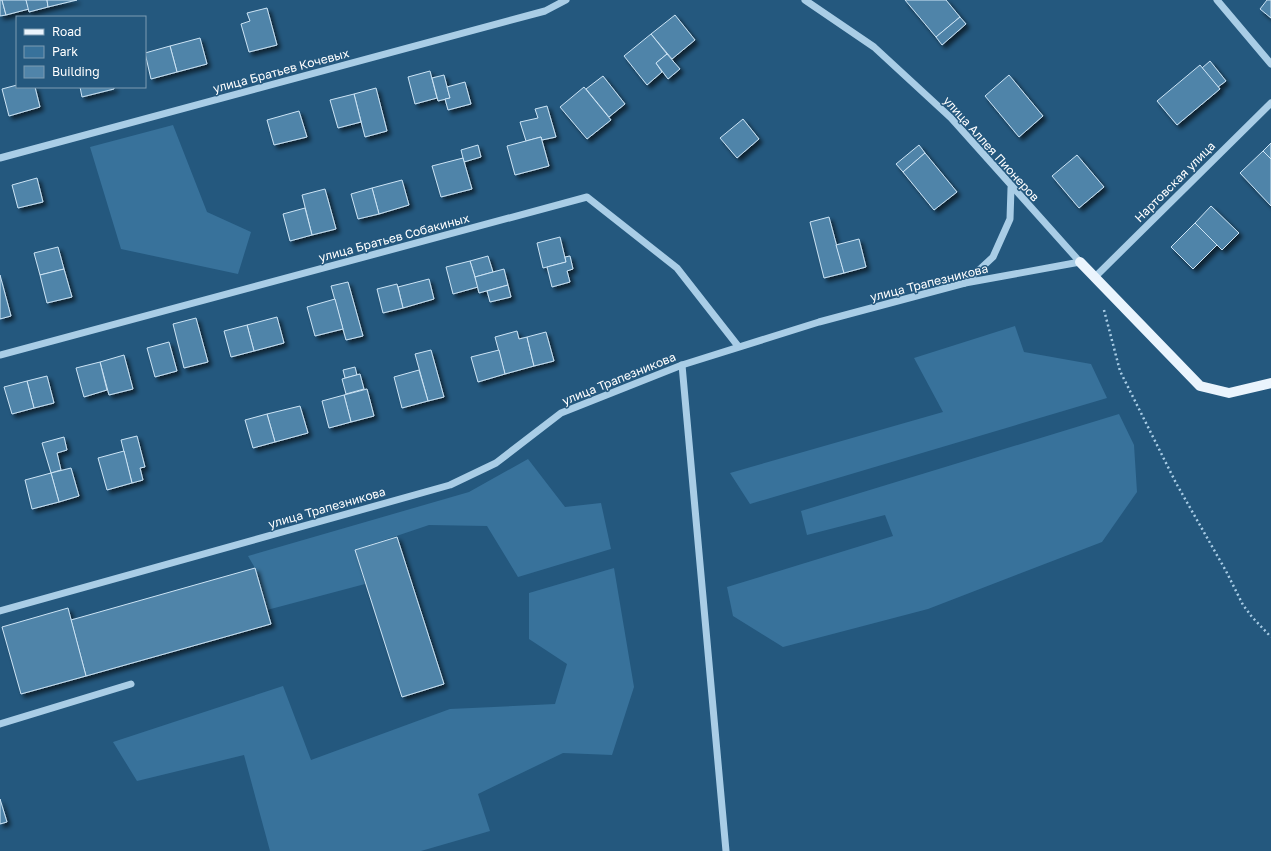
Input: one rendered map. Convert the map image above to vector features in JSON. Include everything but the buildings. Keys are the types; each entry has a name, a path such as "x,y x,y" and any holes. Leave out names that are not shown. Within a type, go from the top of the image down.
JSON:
{"main road":[{"path":"1080,262 1200,386 1229,393 1271,383"}],"street":[{"name":"улица Братьев Кочевых","path":"0,158 545,11 566,0"},
{"name":"улица Аллея Пионеров","path":"804,0 874,47 951,118 1011,188 1080,262"},
{"path":"1217,0 1271,64"},
{"name":"Нартовская улица","path":"1095,277 1271,103"},
{"path":"965,284 993,257 1010,219 1011,188"},
{"name":"улица Братьев Собакиных","path":"0,355 587,197 677,268 738,346"},
{"name":"улица Трапезникова","path":"0,611 450,485 496,463 561,413 682,365 738,346 819,322 965,284 1080,262"},
{"path":"682,365 726,851"},
{"path":"0,724 131,684"}],"path":[{"path":"1103,306 1120,371 1176,482 1246,608 1271,637"}],"green space":[{"path":"173,125 207,212 251,232 238,274 121,249 90,147"},
{"path":"1015,326 1024,352 1091,364 1107,398 750,504 730,473 943,412 914,358"},
{"path":"1119,414 1134,445 1137,492 1102,542 928,609 783,647 733,616 727,587 893,536 885,515 807,535 801,511"},
{"path":"528,459 565,507 601,503 611,549 518,577 487,526 429,525 355,550 365,584 267,610 255,568 248,556 469,492"},
{"path":"614,568 634,687 612,755 563,753 478,794 490,831 421,851 270,851 244,755 137,781 113,742 283,686 311,760 450,709 555,704 567,664 529,639 529,593"}]}
